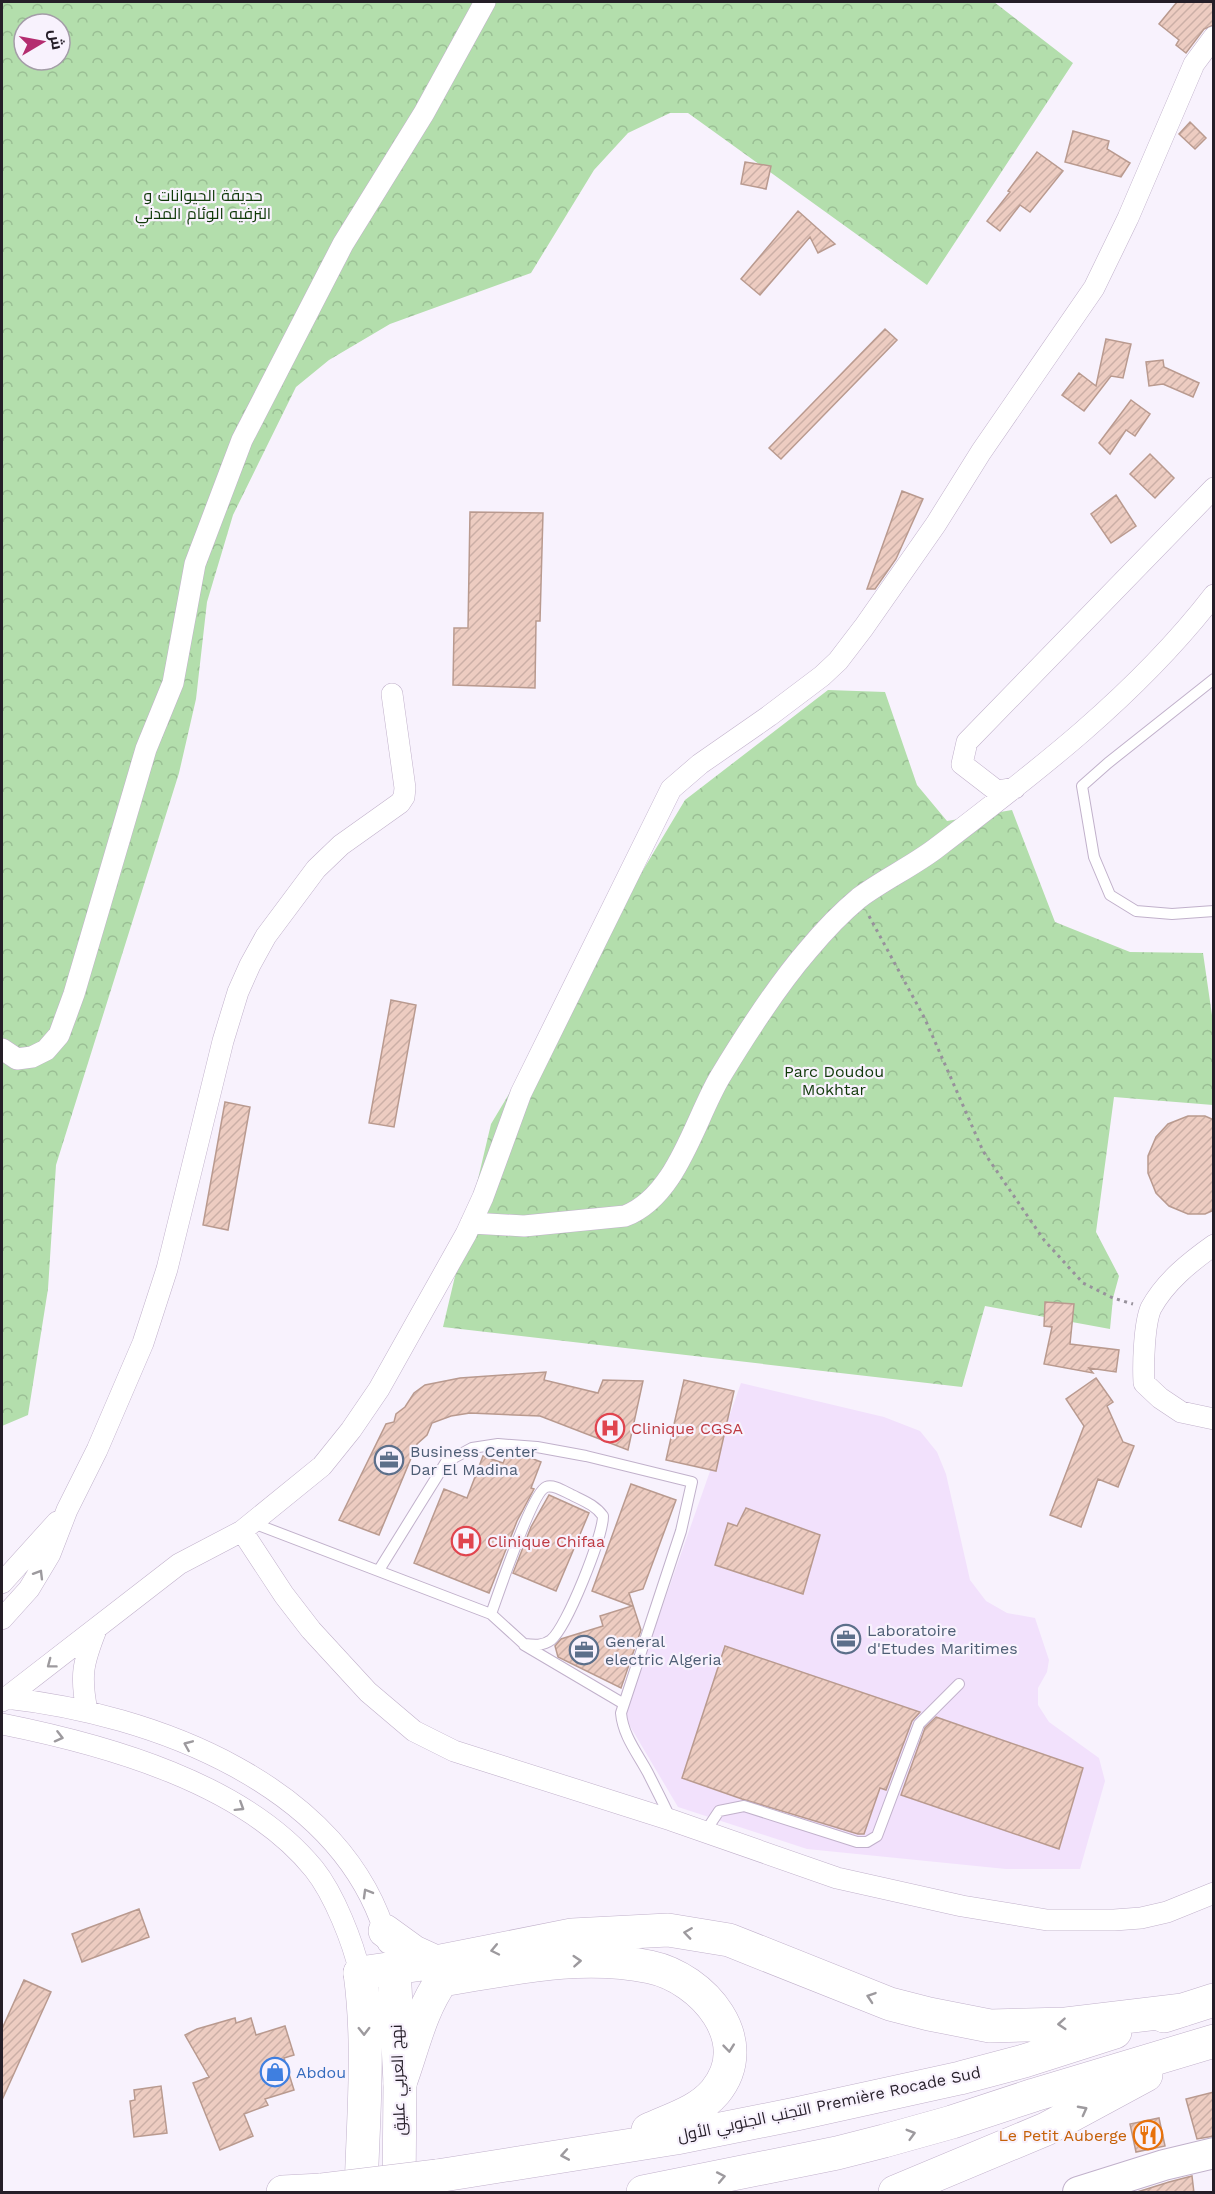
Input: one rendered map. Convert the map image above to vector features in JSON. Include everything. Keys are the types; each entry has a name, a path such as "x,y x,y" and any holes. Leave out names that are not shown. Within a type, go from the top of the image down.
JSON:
{"main road":[{"path":"439,1971 572,1935 668,1930 729,1940 890,2004 990,2026 1066,2024 1183,2010"},
{"path":"385,1931 439,1971"},
{"path":"362,1983 439,1971 612,1960 653,1967 671,1973 702,1993 725,2025 730,2047 728,2070 723,2081 705,2102 688,2113 606,2147"},
{"path":"400,2082 422,2019 435,1991 439,1971"},
{"name":"نهج العربي عليق","path":"394,1977 400,2082 399,2193"},
{"name":"نهج العربي عليق","path":"361,2193 364,2072 362,1983"},
{"name":"التجنب الجنوبي الأول Première Rocade Sud","path":"283,2193 437,2176 606,2147 676,2138 774,2118 960,2078 1024,2061 1214,2000"},
{"path":"643,2193 837,2153 884,2141 1211,2042"},
{"path":"895,2193 1046,2129 1088,2108 1131,2082 1211,2042"}],"street":[{"path":"2,1049 17,1059 32,1057 46,1050 59,1035 74,994 146,749 173,684 195,564 242,440 343,244 424,113 485,2"},
{"path":"4,1700 179,1564 247,1527 322,1466 351,1430 384,1380 471,1223 483,1197 521,1093 671,789 700,764 770,716 822,676 843,654 870,619 1094,288 1128,218 1194,64 1214,37"},
{"path":"1015,788 997,791 962,764 967,742 1214,488"},
{"path":"471,1223 524,1226 625,1216 640,1211 681,1159 720,1078 807,950 859,899 928,855 1015,788 1106,711 1194,621 1214,595"},
{"path":"2,1619 24,1596 50,1554 67,1510 98,1450 143,1343 188,1183 223,1041 238,992 250,965 285,910 330,854 353,835 390,811 404,797 405,788 392,694"},
{"path":"1214,1245 1181,1269 1151,1309 1143,1354 1144,1383 1160,1398 1181,1412 1214,1419"},
{"path":"2,1583 67,1510"},
{"path":"247,1527 284,1595 311,1630 368,1692 414,1731 454,1751 483,1762 671,1820 837,1878 962,1906 1047,1920 1141,1918 1167,1912 1214,1893"},
{"path":"87,1711 82,1675 96,1629"},
{"path":"4,1700 87,1711 147,1728 222,1760 301,1810 324,1832 341,1853 372,1903 385,1931 394,1977"},
{"path":"2,1724 63,1738 155,1766 195,1782 256,1818 281,1836 315,1871 327,1890 349,1936 362,1983"},
{"path":"1078,2193 1164,2164 1214,2153"}],"lane":[{"path":"1214,679 1082,786 1094,857 1110,895 1136,911 1172,914 1214,911"},
{"path":"380,1570 446,1462 472,1448 498,1443 537,1447 586,1455 692,1482 681,1531 624,1704 622,1722 671,1820"},
{"path":"491,1614 524,1527 541,1491 553,1486 599,1510 603,1515 600,1536 567,1617 549,1642 541,1645 524,1644"},
{"path":"247,1527 380,1570 491,1614 524,1644 624,1704"},
{"path":"705,1832 719,1811 744,1806 857,1842 867,1842 877,1836 919,1724 959,1684"}],"path":[{"path":"859,899 925,1019 983,1151 1044,1240 1083,1284 1113,1298 1151,1309"}],"shaded area":[{"name":"Laboratoire d'Etudes Maritimes","path":"741,1383 884,1417 920,1431 937,1452 946,1474 970,1580 986,1601 1007,1613 1035,1618 1049,1660 1047,1672 1038,1688 1038,1705 1049,1722 1099,1758 1105,1781 1080,1869 1006,1869 807,1849 678,1807 624,1716"}],"green space":[{"name":"حديقة الحيوانات و الترفيه الوئام المدني","path":"2,2 994,2 1073,63 927,285 688,113 670,113 628,133 594,170 531,273 390,324 329,360 296,387 233,515 207,602 196,699 179,773 56,1165 48,1289 28,1415 2,1426"},
{"name":"Parc Doudou Mokhtar","path":"828,690 885,692 917,785 947,821 1012,810 1055,922 1130,952 1203,953 1214,1029 1213,1105 1114,1097 1096,1232 1119,1276 1113,1298 1110,1329 985,1306 962,1387 443,1327 491,1124 685,800"}],"building":[{"path":"1177,2 1214,2 1214,25 1204,29 1186,53 1176,45 1179,40 1159,24"},
{"path":"1190,122 1206,138 1195,149 1179,134"},
{"path":"1073,131 1109,141 1107,149 1130,163 1121,177 1065,162"},
{"path":"1037,152 1063,171 1030,212 1020,205 1000,231 987,221"},
{"path":"745,162 771,166 766,189 741,184"},
{"path":"798,211 835,244 818,253 810,237 760,295 741,279"},
{"path":"885,329 897,340 781,459 769,448"},
{"path":"1106,339 1131,344 1123,378 1111,376 1084,411 1062,395 1079,373 1096,386"},
{"path":"1163,360 1164,367 1199,383 1193,397 1163,384 1149,386 1146,362"},
{"path":"1131,400 1150,414 1135,436 1126,430 1110,454 1099,443"},
{"path":"1150,454 1174,478 1155,498 1130,474"},
{"path":"902,491 923,499 896,559 875,589 867,589"},
{"path":"1116,495 1136,526 1111,543 1091,514"},
{"path":"470,512 543,513 540,621 536,621 535,688 453,685 454,628 468,628"},
{"path":"391,1000 416,1005 394,1127 369,1123"},
{"path":"225,1102 250,1107 228,1230 203,1225"},
{"path":"1188,1116 1205,1116 1214,1120 1214,1210 1205,1214 1188,1214 1169,1206 1156,1193 1148,1173 1148,1156 1156,1137 1168,1124"},
{"path":"1045,1302 1074,1304 1070,1344 1119,1350 1116,1372 1089,1368 1093,1373 1044,1364 1052,1327 1044,1326"},
{"name":"Business Center Dar El Madina","path":"546,1372 544,1380 598,1393 603,1380 643,1381 628,1450 540,1416 470,1413 451,1416 432,1423 427,1435 417,1444 379,1535 339,1520 386,1424 394,1422 396,1414 405,1407 414,1393 425,1385 460,1378"},
{"path":"1096,1378 1113,1402 1107,1406 1123,1442 1134,1446 1118,1487 1098,1479 1081,1527 1050,1515 1084,1426 1066,1399"},
{"path":"684,1380 734,1391 716,1471 666,1460"},
{"name":"Clinique Chifaa","path":"508,1452 518,1453 541,1462 531,1488 534,1489 517,1521 489,1593 414,1563 444,1489 467,1498 483,1456 503,1463"},
{"path":"631,1484 676,1500 643,1589 629,1593 641,1630 621,1688 558,1657 555,1646 561,1639 603,1626 600,1616 632,1606 592,1591"},
{"path":"549,1495 589,1513 556,1591 513,1573 531,1527"},
{"path":"746,1508 820,1535 803,1594 715,1565 728,1523 737,1526"},
{"path":"725,1646 920,1712 912,1721 886,1790 880,1788 864,1834 742,1799 682,1778"},
{"path":"936,1717 1083,1768 1059,1849 901,1795 925,1728"},
{"path":"139,1909 149,1937 82,1962 72,1934"},
{"path":"24,1980 51,1992 2,2100 2,2029"},
{"path":"235,2018 236,2023 251,2018 256,2035 285,2026 294,2055 284,2058 294,2090 265,2099 268,2105 244,2114 253,2136 220,2150 193,2083 209,2077 185,2035 197,2029"},
{"path":"161,2086 167,2133 134,2137 130,2101 135,2100 134,2090"},
{"path":"1214,2092 1214,2136 1197,2139 1186,2099"},
{"name":"Le Petit Auberge","path":"1159,2118 1165,2146 1136,2152 1130,2124"},
{"path":"1192,2176 1194,2193 1134,2193 1169,2182"}],"place":[{"name":"Clinique CGSA","path":"610,1428"},
{"name":"Business Center Dar El Madina","path":"389,1460"},
{"name":"Clinique Chifaa","path":"466,1541"},
{"name":"Laboratoire d'Etudes Maritimes","path":"846,1639"},
{"name":"General electric Algeria","path":"584,1650"},
{"name":"Abdou","path":"275,2072"},
{"name":"Le Petit Auberge","path":"1148,2135"}]}
